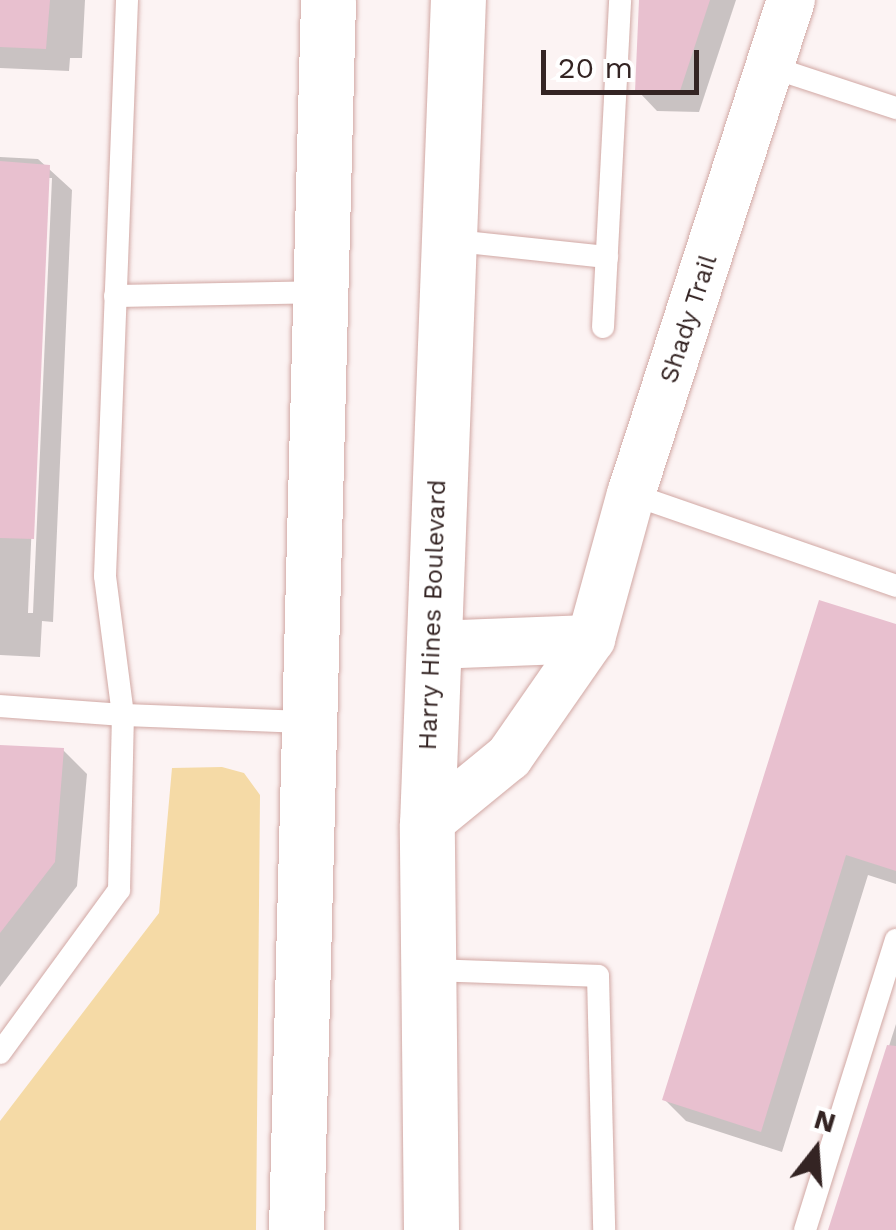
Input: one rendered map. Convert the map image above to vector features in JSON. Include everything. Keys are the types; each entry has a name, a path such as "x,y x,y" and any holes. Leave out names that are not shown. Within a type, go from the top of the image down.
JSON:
{"main road":[{"path":"296,1230 317,292 328,0"},
{"name":"Harry Hines Boulevard","path":"431,1230 426,824 458,0"}],"street":[{"name":"Shady Trail","path":"426,824 508,756 591,639 631,494 792,0"},
{"path":"432,645 591,639"}],"lane":[{"path":"0,1053 119,890 123,715 104,576 127,0"},
{"path":"603,328 620,0"},
{"path":"772,67 896,108"},
{"path":"447,240 607,257"},
{"path":"115,296 317,292"},
{"path":"631,494 896,586"},
{"path":"0,706 306,722"},
{"path":"805,1230 896,940"},
{"path":"428,970 598,976 604,1230"}],"shaded area":[{"path":"222,767 244,773 260,795 256,1230 0,1230 0,1121 159,913 172,768"}],"building":[{"path":"0,0 50,0 46,49 0,47"},
{"path":"639,0 710,0 679,94 635,92"},
{"path":"0,161 50,165 34,539 0,538"},
{"path":"819,600 896,624 896,871 846,855 761,1132 662,1100"},
{"path":"0,745 64,748 55,862 0,933"},
{"path":"887,1045 896,1046 896,1230 828,1230"}]}
